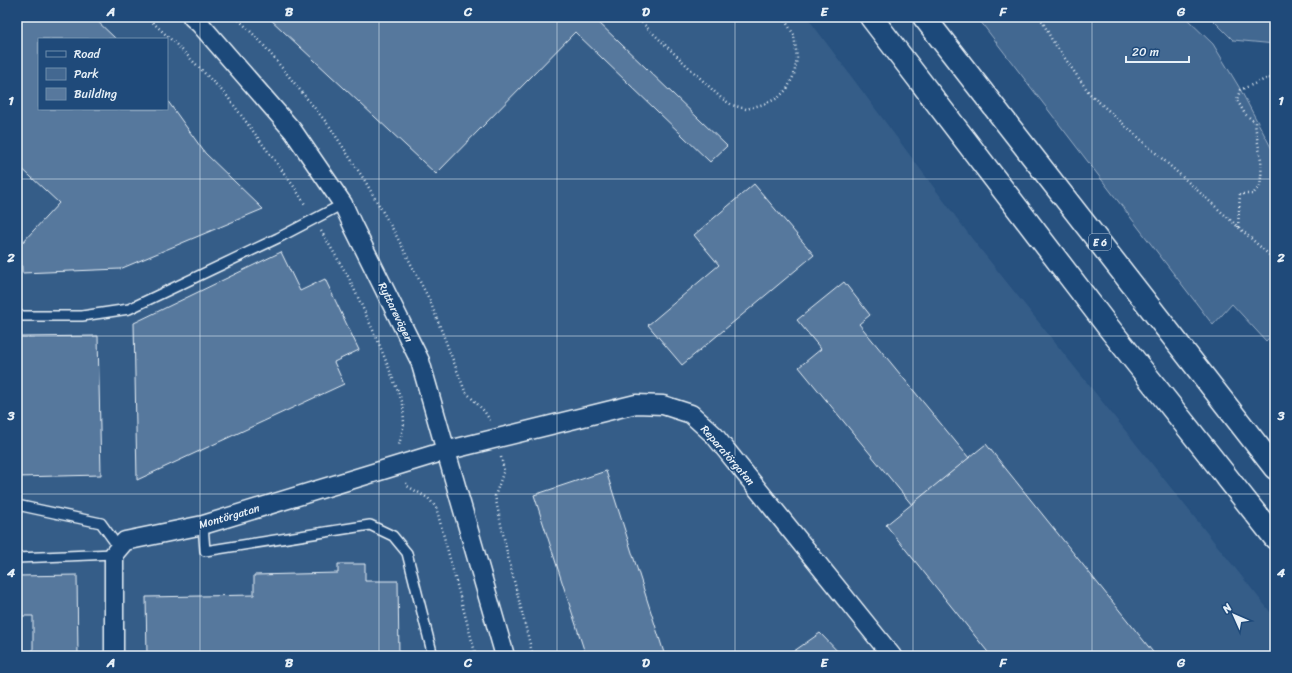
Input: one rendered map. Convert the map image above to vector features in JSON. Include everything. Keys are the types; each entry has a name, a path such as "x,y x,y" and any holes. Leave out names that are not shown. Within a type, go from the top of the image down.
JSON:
{"highway":[{"path":"871,17 1109,328 1275,538"},
{"name":"E 6","path":"924,17 1275,468"}],"street":[{"name":"Ryttarevägen","path":"192,17 200,24 293,131 343,204 352,226 420,361 505,656"},
{"name":"Reparatörgatan","path":"445,451 636,404 662,405 691,414 714,435 892,656"},
{"name":"Montörgatan","path":"116,551 125,541 203,525 445,451"},
{"path":"114,656 116,551"}],"lane":[{"path":"17,316 82,316 129,309 278,238 343,204"},
{"path":"17,505 101,523 116,551 17,558"},
{"path":"203,525 205,551 370,525 392,536 407,553 433,656"}],"path":[{"path":"147,17 179,47 226,96 295,188 349,278 378,341 403,404 404,424 399,444 407,486 428,498 436,507 476,656"},
{"path":"636,17 721,98 732,105 746,109 778,98 787,89 794,75 797,58 794,35 783,17"},
{"path":"1040,17 1052,40 1090,94 1275,260"},
{"path":"1238,227 1240,194 1253,194 1260,186 1261,160 1255,122 1245,114 1237,100 1240,90 1268,78 1275,79"}],"shaded area":[{"path":"17,17 807,17 973,240 1275,618 1275,656 17,656"}],"green space":[{"path":"977,17 1185,17 1213,44 1239,87 1273,151 1275,152 1275,332 1266,341 1232,304 1213,325"},
{"path":"1210,17 1275,17 1275,44 1233,40"}],"building":[{"path":"17,17 93,17 115,38 38,38 38,110 168,110 168,101 205,153 263,209 120,269 22,273 21,244 59,203 17,164"},
{"path":"268,17 593,17 727,146 710,162 575,32 436,174"},
{"path":"754,184 814,255 682,365 648,325 719,265 694,235"},
{"path":"281,252 300,291 325,279 359,350 334,362 344,384 137,480 134,323"},
{"path":"844,282 870,315 859,324 969,458 912,505 799,367 821,349 797,320"},
{"path":"98,336 101,475 17,477 17,337"},
{"path":"986,444 1156,656 991,656 886,525"},
{"path":"606,471 665,656 586,656 534,495"},
{"path":"338,564 365,564 365,581 398,581 399,656 147,656 146,597 254,595 254,575 338,573"},
{"path":"77,575 78,656 33,656 33,616 17,616 17,576"},
{"path":"820,633 842,656 787,656"}]}
